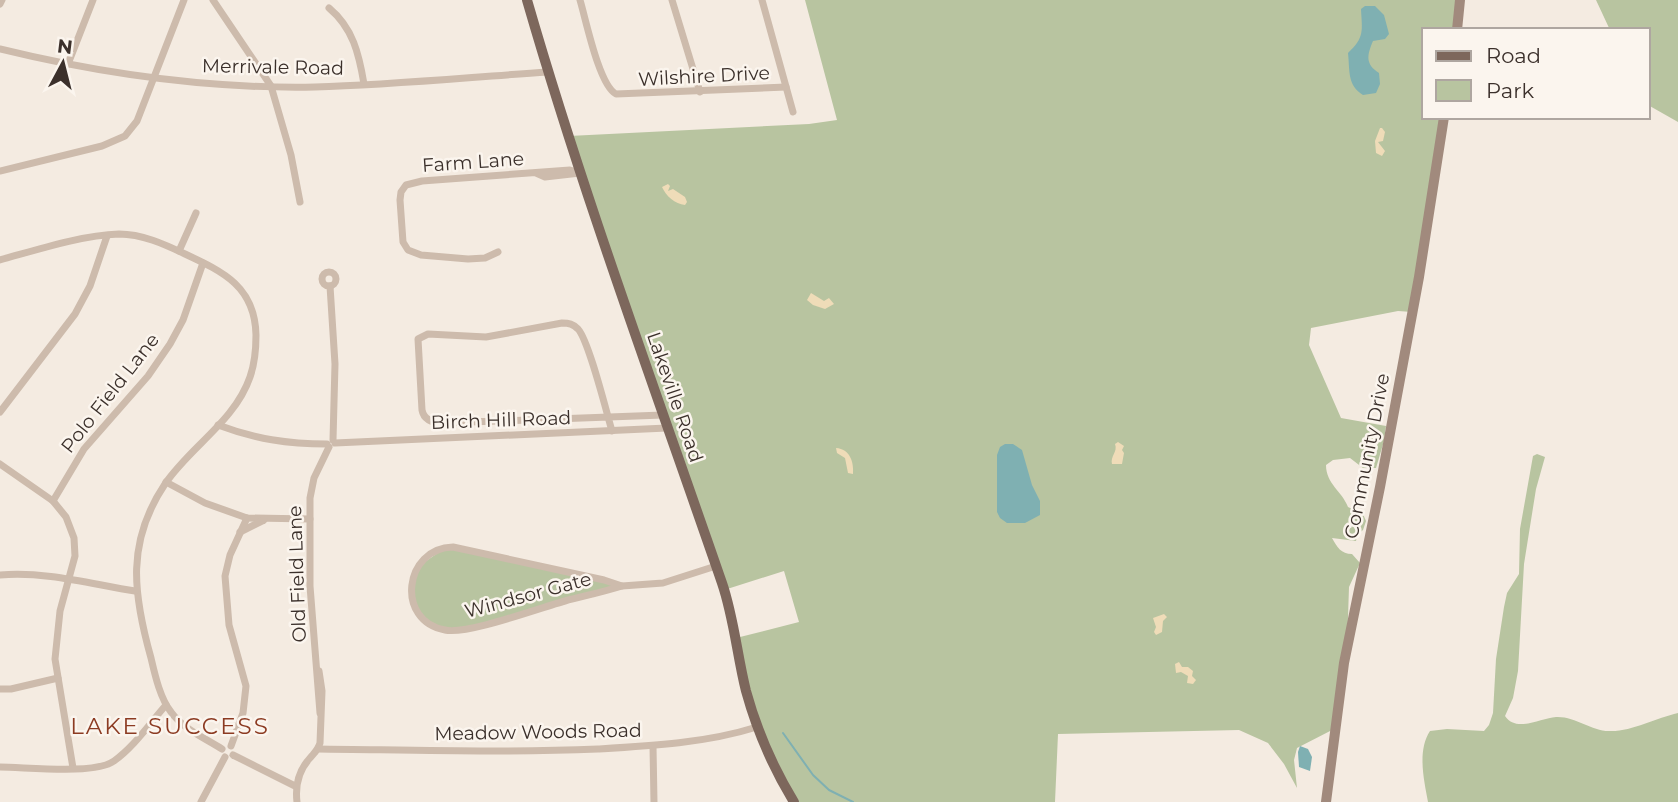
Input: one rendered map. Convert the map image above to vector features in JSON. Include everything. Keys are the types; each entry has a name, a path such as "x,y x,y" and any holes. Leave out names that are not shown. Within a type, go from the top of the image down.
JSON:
{"main road":[{"name":"Lakeville Road","path":"527,0 580,173 729,603 757,727 768,756 794,802"},
{"path":"1457,28 1460,0"},
{"name":"Community Drive","path":"1326,802 1340,686 1419,277 1444,119"}],"street":[{"path":"68,64 93,0"},
{"path":"0,171 119,140 137,121 184,0"},
{"path":"213,0 271,86 300,202"},
{"name":"Wilshire Drive","path":"580,0 610,92 623,95 786,88"},
{"path":"673,0 700,92"},
{"path":"762,0 793,112"},
{"path":"329,8 343,22 354,40 364,84"},
{"name":"Merrivale Road","path":"0,49 68,64 154,77 271,86 316,87 548,72"},
{"name":"Farm Lane","path":"498,252 485,258 468,259 421,255 408,250 403,242 401,192 411,182 536,173 544,177 580,173"},
{"path":"179,251 196,213"},
{"path":"0,412 75,314 90,286 107,236"},
{"path":"0,260 107,236 140,236 179,251 221,272 243,292 252,306 256,321 256,355 251,375 239,399 166,482 150,511 137,558 135,592 149,654 166,705 178,721 228,752 295,786"},
{"name":"Polo Field Lane","path":"53,501 84,449 148,376 170,344 183,320 203,263"},
{"name":"Old Field Lane","path":"318,749 320,713 310,586 310,491 320,463 331,444 335,364 330,286"},
{"path":"612,431 608,417 583,338 572,324 562,323 486,337 432,334 420,336 418,351 422,410 430,421 440,423 608,417 663,415"},
{"name":"Birch Hill Road","path":"218,425 243,435 275,442 331,444 667,428"},
{"path":"0,464 53,501 66,517 74,538 75,556 56,634 55,659 73,768"},
{"path":"166,482 205,503 247,518 310,519"},
{"path":"201,802 228,752 243,713 246,687 229,625 225,576 230,555 247,518"},
{"path":"240,533 268,519"},
{"name":"Windsor Gate","path":"622,586 481,553 445,548 422,561 411,580 410,588 411,598 420,616 434,627 452,631 622,586 673,581 716,566"},
{"path":"0,575 68,580 135,592"},
{"path":"0,689 58,678"},
{"path":"0,766 94,768 111,763 166,705"},
{"name":"Meadow Woods Road","path":"318,749 496,752 653,746 711,739 757,727"},
{"path":"653,746 654,802"},
{"path":"297,802 295,786 307,761 318,749"}],"green space":[{"path":"805,0 1458,0 1456,28 1422,28 1422,119 1445,119 1412,312 1398,311 1311,328 1309,345 1341,418 1386,426 1376,468 1363,468 1350,458 1333,460 1326,465 1331,482 1348,507 1363,514 1366,521 1356,541 1332,538 1340,549 1352,554 1360,563 1349,587 1347,648 1334,729 1297,748 1294,760 1297,788 1268,743 1239,730 1058,734 1055,802 794,802 768,756 736,638 799,622 784,571 724,590 569,136 809,124 837,120"},
{"path":"1596,0 1678,0 1678,122 1650,106 1650,28 1609,28"},
{"path":"1537,454 1545,457 1536,489 1524,564 1518,671 1513,698 1505,716 1510,721 1522,724 1563,717 1596,729 1617,731 1678,713 1678,802 1428,802 1423,756 1430,731 1484,731 1493,713 1496,659 1504,607 1507,593 1519,574 1520,529 1533,456"},
{"path":"445,548 622,586 476,627 444,630 420,616 410,588 416,568"}],"sand":[{"path":"1380,128 1385,132 1383,141 1378,142 1385,151 1382,156 1376,153 1375,141"},
{"path":"668,184 668,191 673,189 685,197 685,205 674,201 666,193 662,187"},
{"path":"811,293 824,301 829,298 834,304 825,309 813,305 807,300"},
{"path":"1118,442 1124,446 1122,464 1112,464 1115,444"},
{"path":"836,448 845,451 850,457 853,474 848,473 845,458 837,453"},
{"path":"1164,614 1167,617 1163,621 1162,632 1156,635 1153,618"},
{"path":"1179,662 1182,667 1193,671 1192,676 1196,680 1193,684 1187,683 1188,676 1181,672 1176,673 1175,664"}],"water":[{"path":"1375,6 1384,15 1389,34 1385,39 1373,41 1368,59 1379,73 1380,84 1376,93 1363,95 1352,82 1348,53 1360,38 1361,9"},
{"path":"1013,444 1022,450 1032,485 1040,501 1040,515 1025,523 1007,523 997,512 997,455 1000,447"},
{"path":"1300,746 1308,749 1312,757 1310,771 1299,767"}],"waterway":[{"path":"783,733 813,775 829,790 853,802"}],"district":[{"name":"LAKE SUCCESS","path":"170,726"}]}
